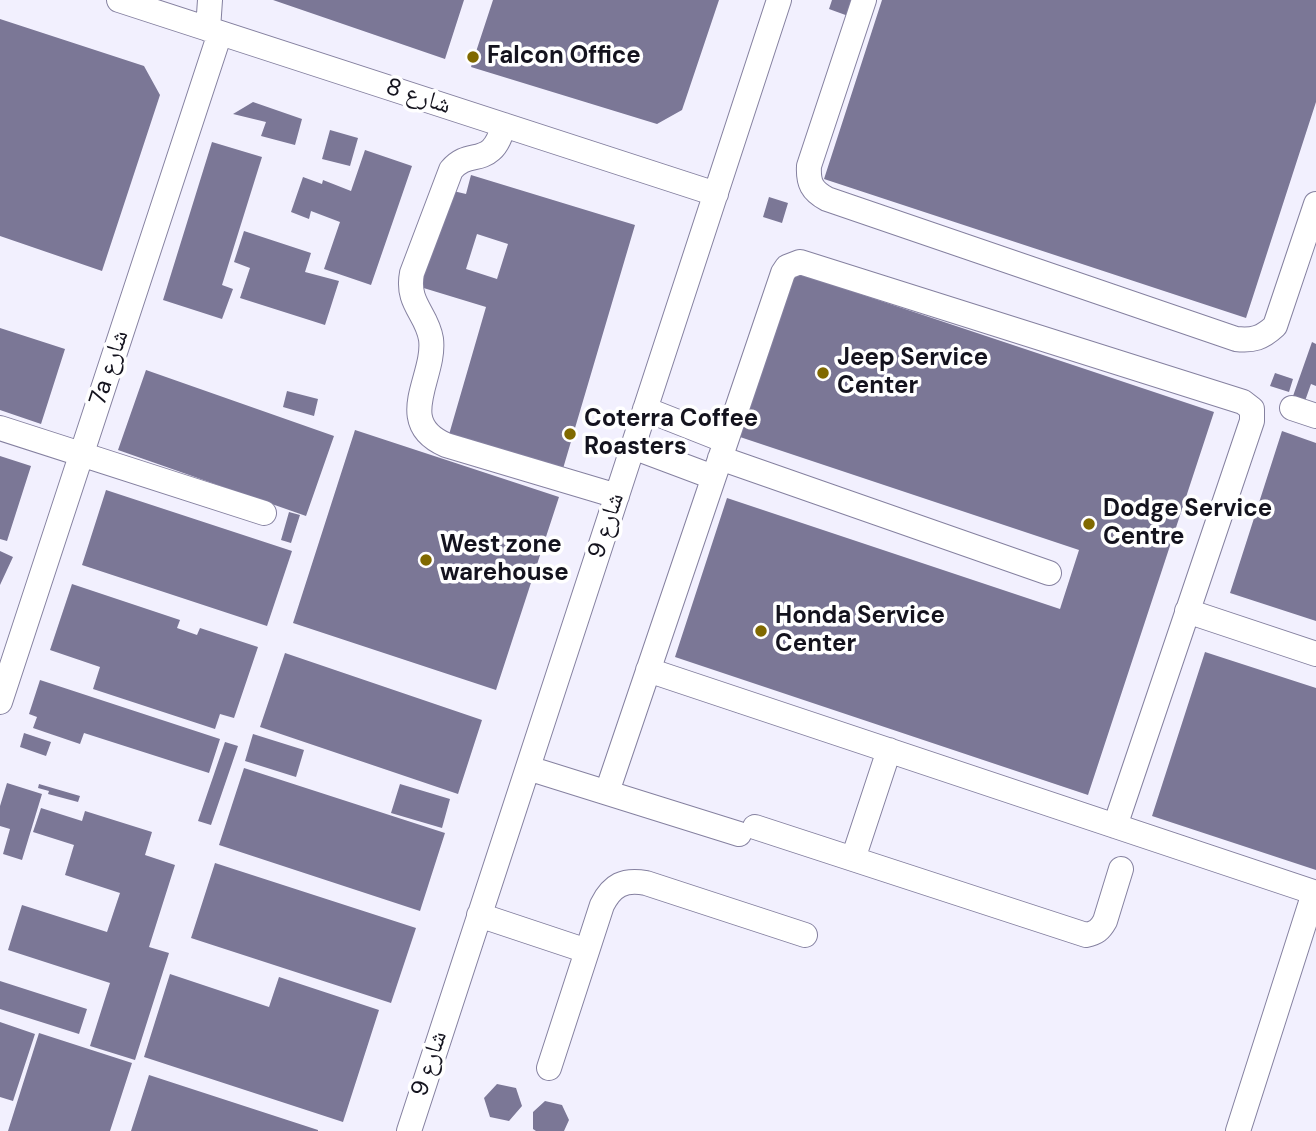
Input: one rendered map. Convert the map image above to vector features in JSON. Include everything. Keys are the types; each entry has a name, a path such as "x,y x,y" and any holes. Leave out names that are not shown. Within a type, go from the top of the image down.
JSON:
{"street":[{"name":"شارع 8","path":"119,0 716,194"},
{"name":"7a شارع","path":"0,702 82,454 214,31 210,0"},
{"name":"شارع 9","path":"409,1131 779,0"},
{"path":"864,0 809,166 808,180 815,192 827,199 1236,339 1251,341 1264,337 1275,326 1316,204"},
{"path":"504,125 497,142 489,152 462,160 451,170 412,273 412,298 429,331 431,341 420,399 420,418 430,435 446,444 617,496"},
{"path":"607,792 783,273 787,267 800,262 1242,402 1252,409 1252,421 1115,826"},
{"path":"1292,408 1316,416"},
{"path":"645,409 720,459"},
{"path":"0,428 264,513"},
{"path":"633,447 720,459 1049,573"},
{"path":"1187,611 1316,654"},
{"path":"648,670 1315,893 1238,1131"},
{"path":"853,859 889,750"},
{"path":"528,768 853,859 1086,934 1101,929 1121,869"},
{"path":"549,1068 608,893 619,884 632,881 805,935"},
{"path":"480,915 587,951"}],"building":[{"path":"273,0 464,0 445,59"},
{"path":"493,0 719,0 682,110 657,124 471,67"},
{"path":"832,0 857,0 851,17 829,9"},
{"path":"882,0 1316,0 1316,102 1246,318 824,179"},
{"path":"0,19 144,66 160,95 102,271 0,236"},
{"path":"253,102 302,119 295,145 261,136 266,122 233,114"},
{"path":"330,130 358,138 350,166 322,159"},
{"path":"212,142 262,157 222,285 233,289 222,319 163,300"},
{"path":"365,150 412,166 371,285 324,269 340,222 311,211 309,219 291,212 303,177 322,184 323,180 351,191"},
{"path":"471,175 635,225 562,472 448,438 486,307 417,286 449,190 466,194","holes":["477,234 508,244 497,279 466,269"]},
{"path":"769,197 788,203 782,223 763,217"},
{"path":"244,231 311,253 305,272 339,281 325,325 240,298 250,268 234,262"},
{"name":"Dodge Service Centre","path":"794,272 1214,412 1088,795 675,657 727,498 1060,609 1079,550 740,437"},
{"path":"0,328 65,349 41,424 0,410"},
{"path":"1312,342 1316,344 1316,386 1311,384 1305,401 1293,396"},
{"path":"146,370 334,436 306,516 118,450"},
{"path":"1275,373 1293,379 1289,392 1270,386"},
{"path":"287,391 318,399 314,416 283,407"},
{"name":"West zone warehouse","path":"355,430 559,497 496,690 293,623"},
{"path":"1282,431 1316,443 1316,621 1230,593"},
{"path":"0,456 31,466 7,541 0,539"},
{"path":"106,490 292,551 267,626 82,565"},
{"path":"289,512 300,515 291,543 281,540"},
{"path":"0,551 13,557 0,585"},
{"path":"72,584 180,620 177,628 197,635 200,628 258,647 234,718 220,714 215,729 93,689 100,667 50,650"},
{"path":"1205,652 1316,688 1316,870 1152,816"},
{"path":"285,653 482,720 458,794 260,727"},
{"path":"40,680 220,739 209,773 84,733 80,744 33,728 37,717 29,714"},
{"path":"24,733 51,742 46,756 20,747"},
{"path":"253,734 304,750 296,777 245,761"},
{"path":"225,742 238,746 211,825 198,821"},
{"path":"244,768 445,833 420,911 219,845"},
{"path":"7,783 42,794 22,860 3,854 10,829 0,826 0,806"},
{"path":"39,784 80,796 78,802 48,794 49,791 38,788"},
{"path":"400,784 450,799 442,828 391,813"},
{"path":"41,808 82,821 85,811 152,832 145,855 175,865 149,947 169,953 135,1060 90,1046 110,983 8,950 22,905 107,932 120,893 65,875 74,845 33,832"},
{"path":"215,863 416,928 391,1003 191,938"},
{"path":"170,974 269,1007 279,977 379,1010 343,1122 144,1057"},
{"path":"0,981 87,1009 79,1034 0,1009"},
{"path":"0,1022 35,1034 13,1101 0,1097"},
{"path":"39,1033 132,1063 110,1131 8,1131"},
{"path":"149,1075 318,1130 318,1131 131,1131"},
{"path":"497,1084 516,1088 522,1106 509,1121 490,1117 484,1098"},
{"path":"545,1101 562,1105 569,1120 564,1131 533,1129 533,1112"}],"place":[{"name":"Falcon Office","path":"473,57"},
{"name":"Jeep Service Center","path":"823,373"},
{"name":"Coterra Coffee Roasters","path":"570,434"},
{"name":"Dodge Service Centre","path":"1089,524"},
{"name":"West zone warehouse","path":"426,560"},
{"name":"Honda Service Center","path":"761,631"}]}
